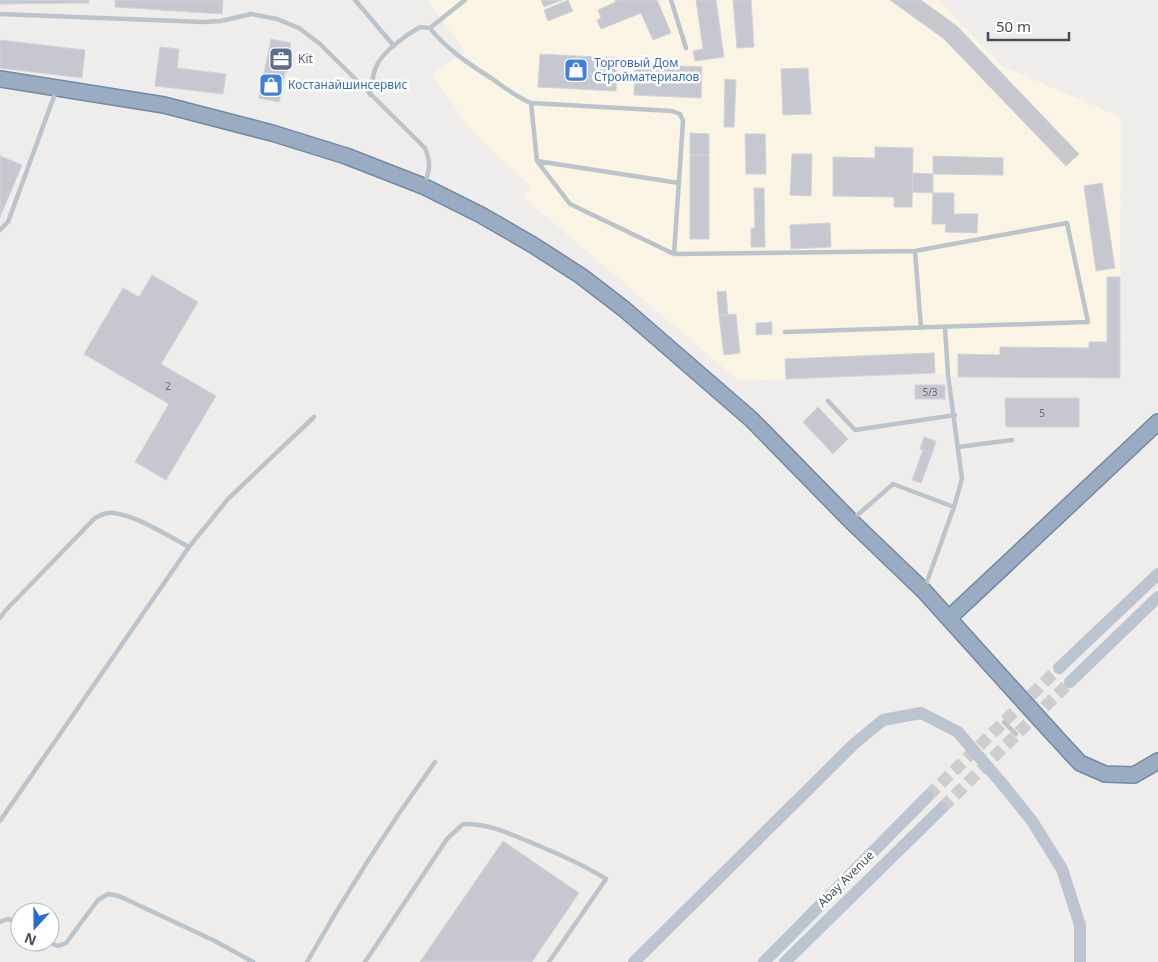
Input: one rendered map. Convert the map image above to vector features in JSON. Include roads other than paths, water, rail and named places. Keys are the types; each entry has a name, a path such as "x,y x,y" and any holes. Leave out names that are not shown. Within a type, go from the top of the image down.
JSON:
{"highway":[{"path":"0,79 164,105 263,131 346,156 424,186 481,215 533,245 581,276 624,309 751,419 851,521 924,591 1080,763 1104,774 1134,775 1158,761"},
{"path":"949,618 1158,422"}],"main road":[{"path":"1059,668 1158,574"},
{"path":"1070,682 1158,597"},
{"path":"634,962 854,744 883,720 921,713 958,732 1032,821 1062,869 1080,925 1080,962"},
{"name":"Abay Avenue","path":"764,962 928,796"},
{"name":"Abay Avenue","path":"785,962 942,808"}],"lane":[{"path":"355,0 394,46"},
{"path":"430,28 465,0"},
{"path":"672,0 686,48"},
{"path":"0,14 203,22 221,21 252,14 278,19 299,28 320,44 425,148 430,160 429,173 424,186"},
{"path":"370,95 377,64 394,46 420,27 430,28 452,51 513,94 531,103 672,111 680,114 683,121 674,254"},
{"path":"0,230 8,222 58,88"},
{"path":"531,103 536,161 570,204 674,254 915,251 1067,224 1088,322 785,332"},
{"path":"536,161 679,183"},
{"path":"915,251 920,328"},
{"path":"924,591 962,479 955,415 948,375 945,327"},
{"path":"828,401 855,430 955,415"},
{"path":"0,821 189,547 228,499 314,417"},
{"path":"958,447 1012,440"},
{"path":"851,521 893,484 954,507"},
{"path":"0,618 4,611 95,518 103,514 113,513 137,521 189,547"},
{"path":"1004,722 1016,734"},
{"path":"307,962 334,914 435,762"},
{"path":"365,962 447,839 463,824 472,824 504,831 588,868 606,879 549,962"},
{"path":"60,945 66,943 98,900 108,894 119,896 215,940 253,962"}],"tunnel":[{"path":"928,796 1059,668"},
{"path":"942,808 1070,682"}],"place":[{"name":"Kit","path":"281,59"},
{"name":"Торговый Дом Стройматериалов","path":"576,70"},
{"name":"Костанайшинсервис","path":"271,85"}]}
